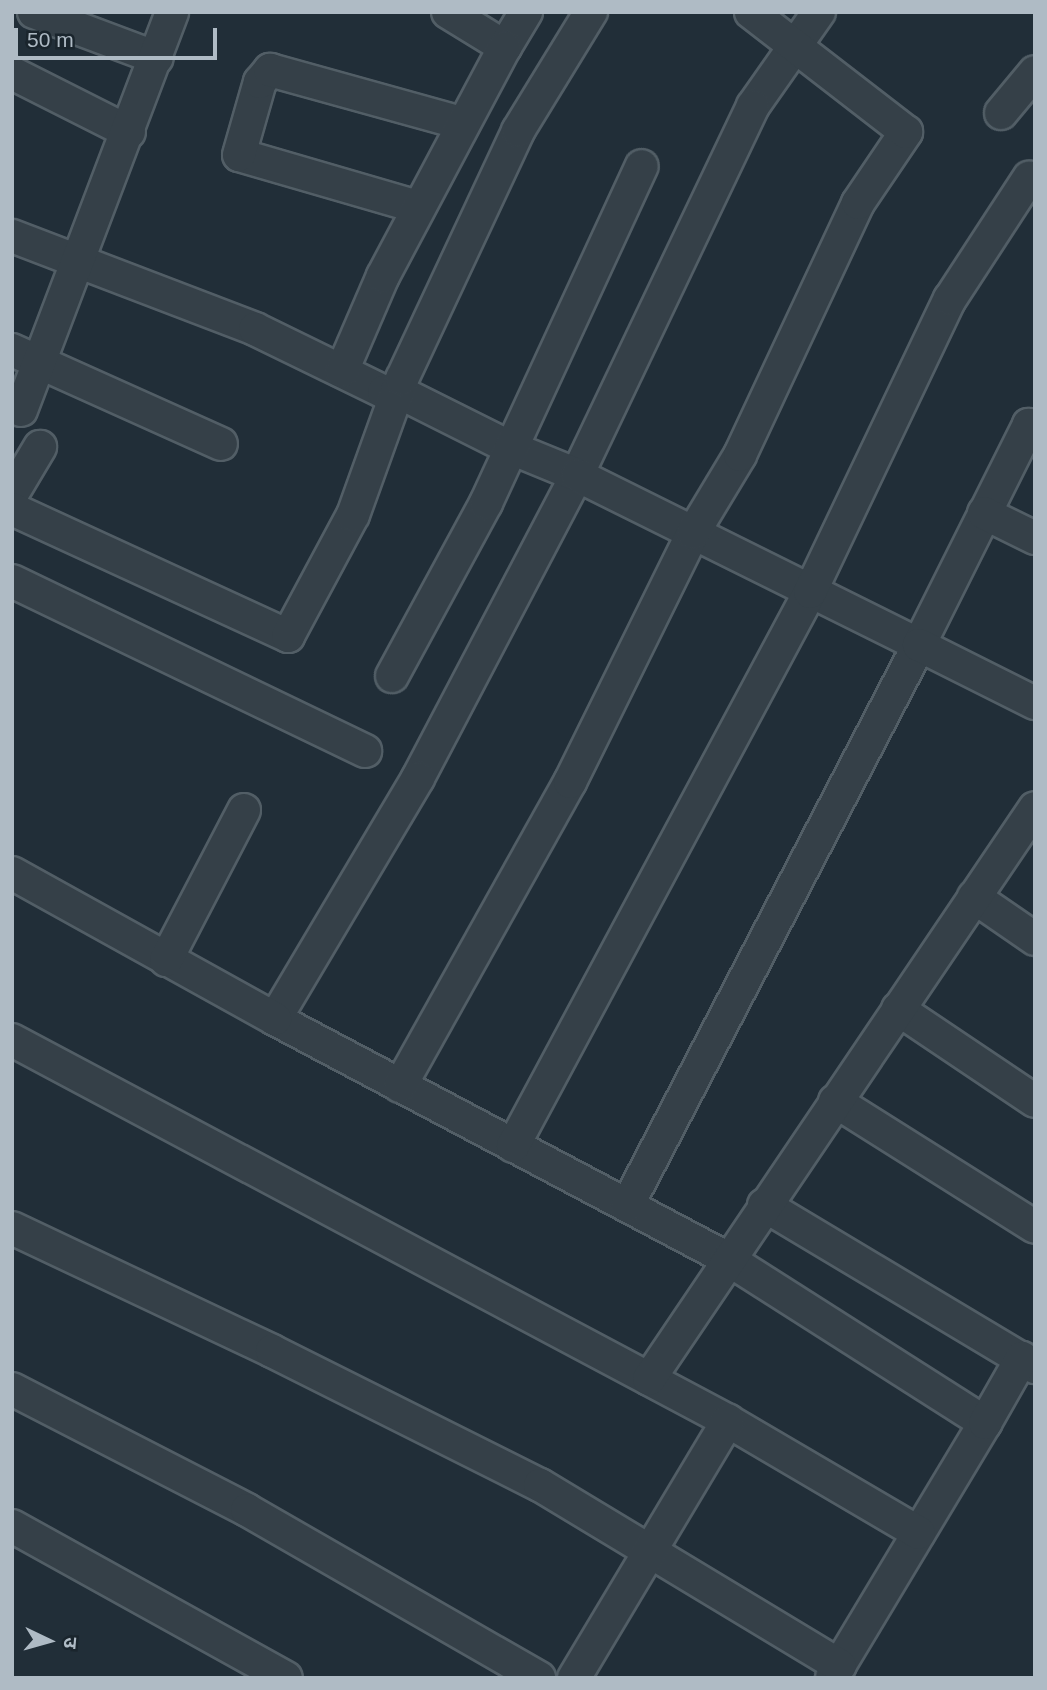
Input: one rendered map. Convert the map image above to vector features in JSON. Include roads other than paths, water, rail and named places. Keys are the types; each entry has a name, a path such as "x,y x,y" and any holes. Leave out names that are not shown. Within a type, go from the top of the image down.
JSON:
{"street":[{"path":"34,12 157,58"},
{"path":"21,410 26,355 79,259 173,12"},
{"path":"448,12 505,47"},
{"path":"342,371 418,207 461,123 526,12"},
{"path":"12,509 288,636 353,515 397,391 518,131 591,12"},
{"path":"400,1086 569,782 693,533 740,455 859,203 906,132 751,12"},
{"path":"275,1019 418,778 577,475 753,106 819,12"},
{"path":"418,207 239,155 260,82 270,71 461,123"},
{"path":"1001,113 1035,72"},
{"path":"12,73 129,132"},
{"path":"392,676 450,574 642,166"},
{"path":"513,1146 810,592 950,299 1029,177"},
{"path":"12,236 79,259 166,299 255,329 384,393 397,391 511,448 577,475 1035,704"},
{"path":"26,355 221,443"},
{"path":"627,1206 919,645 1029,425 1035,428"},
{"path":"12,494 40,447"},
{"path":"984,513 1035,538"},
{"path":"12,581 365,751"},
{"path":"649,1379 764,1205 1035,808"},
{"path":"166,960 244,810"},
{"path":"12,873 275,1019 728,1259 985,1423"},
{"path":"974,897 1035,939"},
{"path":"898,1009 1035,1101"},
{"path":"12,1040 727,1421 919,1533"},
{"path":"835,1101 1035,1227"},
{"path":"12,1228 272,1351 540,1485 650,1552 836,1672 985,1423 1029,1362 764,1205"},
{"path":"12,1389 247,1510 539,1678"},
{"path":"574,1678 727,1421"},
{"path":"12,1526 286,1678"}]}
